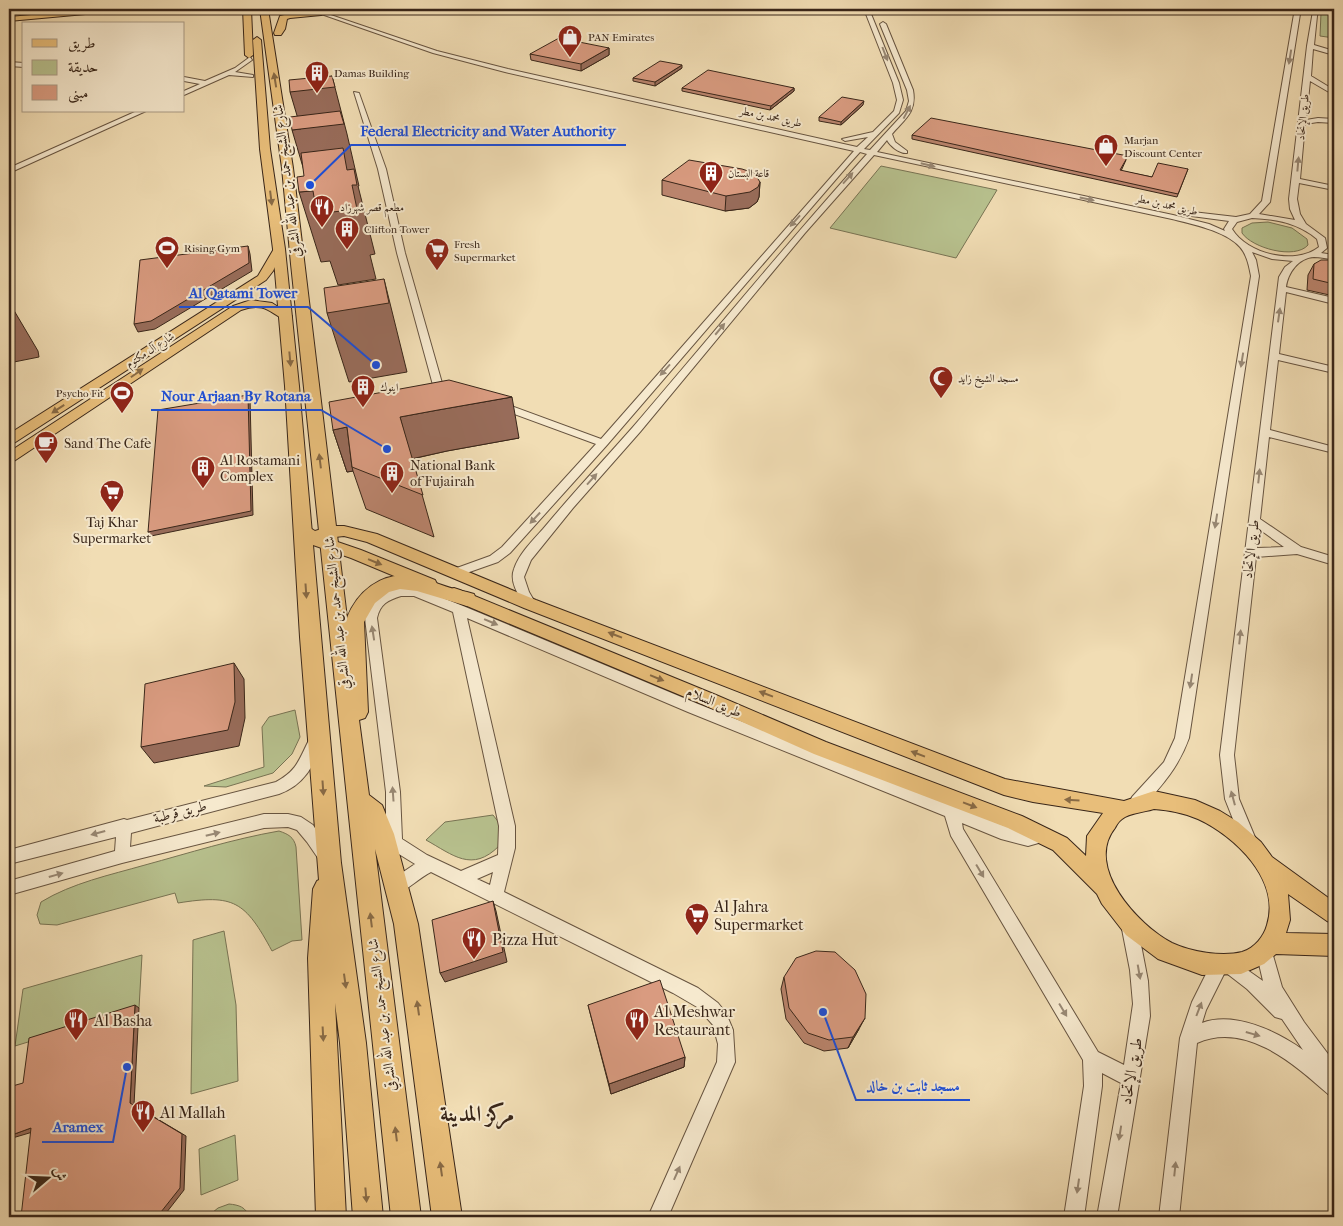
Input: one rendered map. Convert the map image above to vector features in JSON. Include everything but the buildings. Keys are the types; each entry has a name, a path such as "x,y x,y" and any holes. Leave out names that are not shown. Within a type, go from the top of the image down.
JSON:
{"highway":[{"name":"شارع الشيخ حمد بن عبد الله الشرقي","path":"264,9 288,163 315,539 319,729 329,863 353,1043 368,1217"},
{"path":"275,9 291,140 292,157 288,163"},
{"name":"شارع الشيخ حمد بن عبد الله الشرقي","path":"248,10 271,200 279,249 295,419 315,539 309,561 319,558 322,561 334,680 349,725 406,1217"},
{"path":"248,10 251,76 256,115 266,149"},
{"path":"278,33 281,29 283,18 286,16 323,11"},
{"path":"295,419 301,429 311,522 322,522 315,539"},
{"path":"353,763 359,707 356,622 362,605 379,589 399,583 410,583 450,597 463,604"},
{"path":"357,799 374,812 389,838 396,886 406,924 448,1217"},
{"path":"329,863 324,892 320,958 332,1217"}],"main road":[{"path":"9,19 84,9"},
{"path":"9,19 118,9"},
{"name":"شارع آل مكتوم","path":"9,458 208,319 262,278 268,272 279,249"},
{"name":"شارع آل مكتوم","path":"9,440 208,319 254,303 270,304 286,316"},
{"name":"طريق السلام","path":"315,539 338,530 359,534 458,572 530,604 1004,787 1030,794 1129,805"},
{"name":"طريق السلام","path":"315,539 356,554 463,604 710,700 820,748 1015,822 1060,844 1102,886"},
{"path":"1334,914 1302,893 1263,861 1249,844 1232,829 1214,816 1194,807 1154,800 1129,805 1108,818 1099,831 1095,848 1096,866 1102,886 1113,906 1129,924 1149,941 1171,954 1195,962 1224,966 1242,963 1268,947 1334,945"},
{"path":"1263,861 1274,882 1280,904 1279,925 1268,947"}],"street":[{"name":"طريق محمد بن مطر","path":"309,9 323,11 447,50 476,57 880,146 902,155 1190,221 1232,237 1243,245 1270,256 1300,258 1315,256"},
{"path":"458,572 494,559 506,550 603,443 850,158 897,112 900,100 896,83 867,9"},
{"name":"طريق اﻹتحاد","path":"1252,216 1266,202 1297,14 1296,9"},
{"name":"طريق اﻹتحاد","path":"1303,226 1295,215 1292,206 1314,13 1322,9"},
{"name":"طريق محمد بن مطر","path":"323,11 435,52 498,68 860,149 902,155 1171,210 1236,219 1252,216 1272,217 1303,226 1316,233"},
{"path":"530,604 520,586 518,577 526,557 636,430 824,206 863,161 880,146 909,111 912,101 910,90 879,16"},
{"path":"1310,50 1334,53"},
{"path":"185,93 230,73 250,59"},
{"path":"9,64 22,65"},
{"path":"230,73 251,76"},
{"path":"1307,76 1334,93"},
{"path":"185,79 206,83"},
{"path":"1306,87 1325,87"},
{"path":"356,93 377,149 401,253 438,385 466,394"},
{"path":"1303,110 1334,121"},
{"path":"9,171 140,112"},
{"path":"1302,123 1318,120 1334,121"},
{"path":"845,139 878,132"},
{"path":"889,135 892,143 902,155"},
{"path":"832,142 844,150 850,158"},
{"path":"863,161 902,155"},
{"path":"1296,180 1334,188"},
{"path":"813,200 821,200 824,206"},
{"path":"1232,237 1228,229 1229,225 1236,219"},
{"path":"1316,233 1328,239"},
{"path":"1315,256 1323,248 1323,243 1316,233"},
{"path":"1129,805 1171,765 1182,738 1255,276 1252,260 1243,245"},
{"path":"1315,256 1334,257"},
{"name":"طريق اﻹتحاد","path":"1249,844 1232,799 1227,756 1283,277 1288,269 1300,258"},
{"path":"744,280 743,289 753,290"},
{"path":"1282,289 1334,301"},
{"path":"677,356 688,358 690,364"},
{"path":"1274,356 1334,370"},
{"path":"485,400 603,443"},
{"path":"1264,432 1334,450"},
{"path":"560,492 557,498 560,503 573,501"},
{"path":"1255,521 1297,550 1334,561"},
{"path":"1250,553 1297,550"},
{"path":"658,1217 726,1062 728,1044 725,1028 718,1014 693,995 412,855 389,838 393,792 371,618 372,611 383,597 405,591 463,604 693,708 1001,832 1028,839 1044,835"},
{"path":"463,604 464,630 507,826 505,859 495,896"},
{"path":"693,708 710,700"},
{"name":"طريق قرطبة","path":"9,857 124,826 279,788 300,774 308,765 319,729"},
{"path":"952,812 956,831 1092,1058 1093,1086 1074,1217"},
{"name":"طريق قرطبة","path":"9,888 122,856 264,821 300,822 308,829 329,863"},
{"path":"122,856 124,826"},
{"path":"460,878 505,859"},
{"path":"396,886 432,864"},
{"name":"طريق اﻹتحاد","path":"1107,1217 1141,1016 1142,994 1129,924"},
{"path":"1268,947 1269,976 1278,997 1295,1024 1334,1077"},
{"path":"1169,1217 1189,1038 1198,1008 1224,966 1253,983 1295,1024"},
{"path":"1189,1038 1212,1029 1234,1029 1257,1034 1279,1043 1299,1056 1334,1088"},
{"path":"1092,1058 1129,1078"}],"green space":[{"path":"1334,9 1334,38 1320,36 1321,13"},
{"path":"881,166 997,190 956,258 830,228"},
{"path":"1268,222 1292,228 1307,239 1308,245 1294,252 1284,252 1255,243 1242,233 1242,228 1252,223"},
{"path":"295,710 300,737 292,754 273,773 226,787 204,786 264,767 262,727 269,717"},
{"path":"493,815 500,824 499,846 480,859 462,859 426,840 445,822"},
{"path":"279,831 290,836 296,847 302,940 292,941 272,951 254,921 236,905 225,901 213,900 178,903 175,893 57,925 40,924 37,915 41,902 65,890 105,876 211,846"},
{"path":"224,931 236,1005 238,1081 191,1094 193,940"},
{"path":"142,955 139,1008 15,1046 23,989"},
{"path":"235,1135 238,1180 201,1195 199,1149"},
{"path":"229,1204 242,1207 249,1217 207,1217 218,1208"}],"place":[{"name":"PAN Emirates","path":"570,58"},
{"name":"Damas Building","path":"317,94"},
{"name":"Marjan Discount Center","path":"1106,167"},
{"name":"Federal Electricity and Water Authority","path":"310,185"},
{"name":"قاعة البستان","path":"711,194"},
{"name":"مطعم قصر شهرزاد","path":"322,228"},
{"name":"Clifton Tower","path":"347,250"},
{"name":"Rising Gym","path":"167,269"},
{"name":"Fresh Supermarket","path":"437,271"},
{"name":"Al Qatami Tower","path":"376,365"},
{"name":"مسجد الشيخ زايد","path":"941,399"},
{"name":"اينوك","path":"363,408"},
{"name":"Psycho Fit","path":"122,414"},
{"name":"Nour Arjaan By Rotana","path":"387,449"},
{"name":"Sand The Cafe","path":"46,464"},
{"name":"Al Rostamani Complex","path":"203,489"},
{"name":"National Bank of Fujairah","path":"392,494"},
{"name":"Taj Khar Supermarket","path":"112,513"},
{"name":"Al Jahra Supermarket","path":"697,936"},
{"name":"Pizza Hut","path":"474,960"},
{"name":"مسجد ثابت بن خالد","path":"823,1012"},
{"name":"Al Basha","path":"76,1041"},
{"name":"Al Meshwar Restaurant","path":"637,1041"},
{"name":"Aramex","path":"127,1067"},
{"name":"Al Mallah","path":"143,1133"}],"district":[{"name":"مركز المدينة","path":"477,1114"}]}
